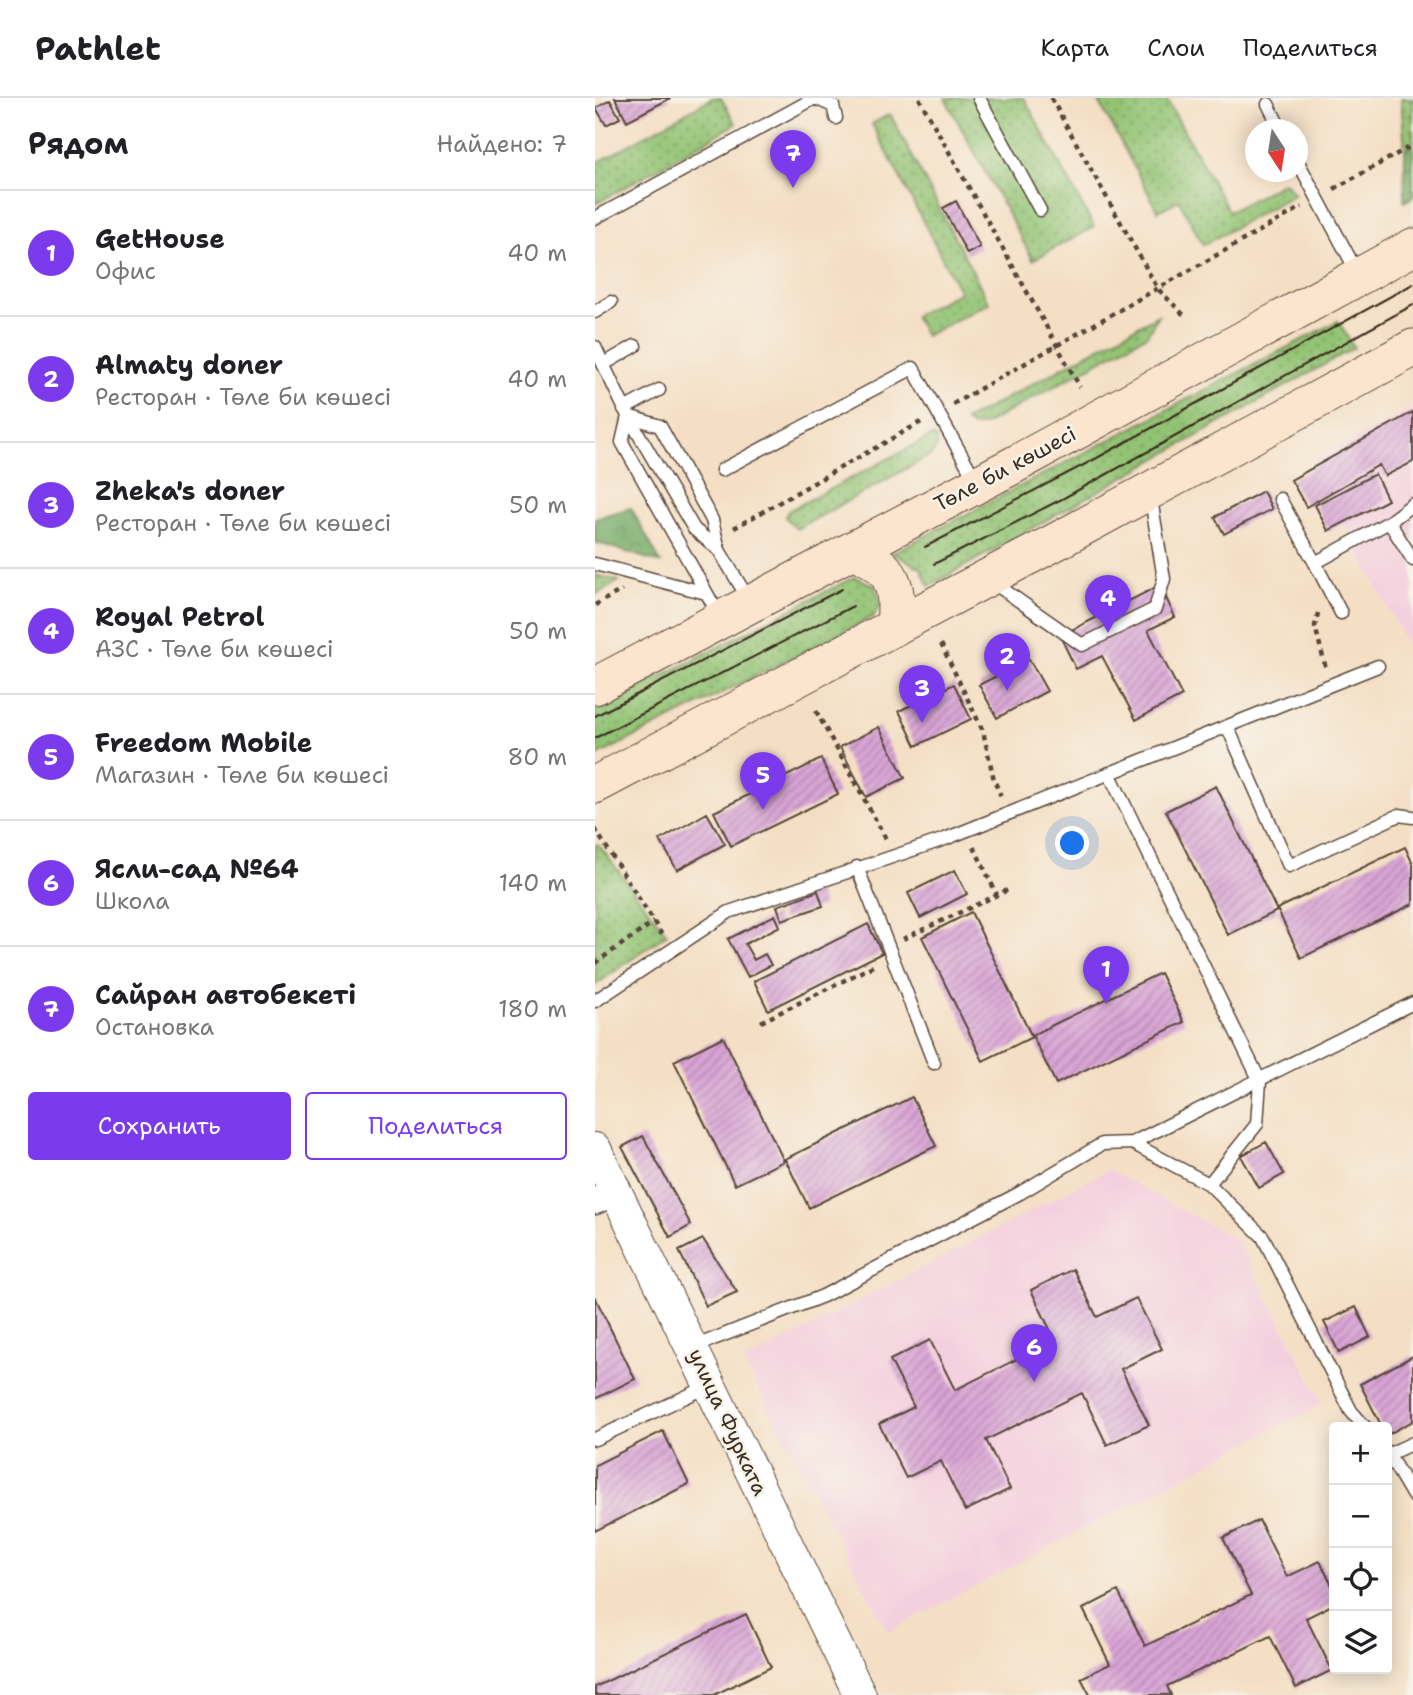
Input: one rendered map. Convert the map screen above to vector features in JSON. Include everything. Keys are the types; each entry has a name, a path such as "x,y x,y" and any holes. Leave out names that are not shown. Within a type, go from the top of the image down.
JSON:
{"main road":[{"name":"Төле би көшесі","path":"595,686 726,605 853,550 1413,247"},
{"path":"595,785 988,578 1413,348"},
{"path":"853,550 877,560 891,578 898,601 895,627"}],"street":[{"name":"улица Фурката","path":"595,1149 605,1197 692,1347 860,1695"}],"lane":[{"path":"595,218 816,98 833,106 836,118"},
{"path":"979,98 1040,210"},
{"path":"1268,104 1276,119"},
{"path":"1308,180 1359,276"},
{"path":"595,312 611,302"},
{"path":"604,364 635,346"},
{"path":"595,347 626,413 694,529 717,544"},
{"path":"722,470 913,368 978,484"},
{"path":"659,390 626,413 622,442 726,605"},
{"path":"626,413 660,426 712,520 726,605"},
{"path":"988,578 1082,645 1155,609 1164,579 1150,491"},
{"path":"1280,499 1341,613"},
{"path":"1315,563 1389,522 1413,504"},
{"path":"1389,522 1413,560"},
{"path":"595,564 726,605"},
{"path":"595,1001 729,912 966,831 1378,666"},
{"path":"1228,728 1290,866 1399,815 1413,817"},
{"path":"1109,773 1260,1081 1257,1124 1209,1184"},
{"path":"857,867 934,1063"},
{"path":"692,1347 823,1296 1020,1192 1102,1144 1132,1143 1413,1003"},
{"path":"1132,1143 1209,1184 1263,1237 1351,1411 1361,1422"},
{"path":"595,1439 710,1385"},
{"path":"1392,1451 1413,1443"},
{"path":"1392,1460 1413,1496"}],"path":[{"path":"919,98 1080,387"},
{"path":"1051,98 1158,289 1184,315"},
{"path":"717,544 938,413 1413,145"},
{"path":"1326,582 1315,626 1330,686"},
{"path":"941,645 983,731 994,780 1009,813"},
{"path":"816,711 895,855"},
{"path":"595,829 672,951"},
{"path":"966,831 997,895"},
{"path":"595,963 654,922"}],"shaded area":[{"path":"1413,408 1413,657 1312,460"},
{"path":"1108,1170 1237,1240 1323,1403 888,1632 744,1362"}],"green space":[{"path":"712,98 721,98 736,124 595,204 595,164"},
{"path":"945,98 1024,98 1094,227 1033,260"},
{"path":"1097,98 1166,98 1229,212 1284,182 1295,194 1203,245 1179,200 1158,211"},
{"path":"1401,98 1413,98 1413,145 1405,150"},
{"path":"890,114 989,303 925,336 914,316 960,292 872,124"},
{"path":"1413,145 1413,197 1404,202 1405,150"},
{"path":"1158,315 1147,335 984,425 972,427 965,421"},
{"path":"1338,321 1354,348 929,586 921,568 892,553"},
{"path":"932,436 937,438 937,446 931,455 797,529 785,517 788,511"},
{"path":"631,508 661,563 595,542 595,518"},
{"path":"595,575 619,581 595,595"},
{"path":"854,577 874,585 881,604 873,617 595,757 595,710"},
{"path":"598,844 667,934 595,985 595,845"}],"building":[{"path":"615,98 671,98 627,121"},
{"path":"610,100 620,118 606,125 596,108"},
{"path":"956,201 980,247 967,254 943,208"},
{"path":"1413,412 1413,462 1385,476 1379,465 1306,507 1291,480"},
{"path":"1375,474 1388,500 1328,531 1315,505"},
{"path":"1263,491 1272,509 1224,534 1215,517"},
{"path":"1160,585 1175,617 1148,630 1182,696 1136,720 1102,656 1076,669 1060,636"},
{"path":"1029,659 1047,691 997,718 979,685"},
{"path":"954,684 971,719 916,746 899,711"},
{"path":"879,727 905,778 866,797 840,747"},
{"path":"821,759 838,794 731,846 714,812"},
{"path":"1216,786 1277,911 1228,935 1166,811"},
{"path":"707,813 725,844 677,870 660,840"},
{"path":"1405,847 1413,864 1413,904 1301,958 1277,909"},
{"path":"955,870 967,894 920,918 908,893"},
{"path":"818,891 823,906 782,920 777,906"},
{"path":"971,912 1032,1037 983,1061 922,937"},
{"path":"775,915 780,926 745,944 754,960 765,954 771,965 748,977 728,939"},
{"path":"868,924 882,953 768,1010 754,981"},
{"path":"1160,973 1184,1022 1056,1084 1032,1035"},
{"path":"723,1037 784,1161 735,1185 674,1061"},
{"path":"912,1097 936,1146 809,1208 785,1159"},
{"path":"643,1136 691,1225 670,1237 622,1147"},
{"path":"1266,1142 1284,1174 1259,1188 1241,1156"},
{"path":"703,1239 737,1292 706,1306 679,1251"},
{"path":"1073,1269 1097,1317 1136,1298 1162,1349 1121,1369 1149,1425 1107,1445 1082,1393 986,1440 1010,1489 965,1511 941,1461 906,1478 879,1424 914,1407 890,1360 930,1340 955,1390 1055,1340 1031,1290"},
{"path":"595,1297 635,1379 595,1399"},
{"path":"1356,1307 1370,1337 1339,1353 1324,1322"},
{"path":"1413,1356 1413,1421 1392,1432 1392,1422 1379,1422 1360,1384"},
{"path":"663,1431 689,1484 595,1531 595,1465"},
{"path":"1259,1520 1287,1577 1320,1561 1329,1579 1329,1606 1306,1618 1329,1664 1329,1672 1296,1688 1270,1636 1167,1686 1171,1695 1090,1695 1081,1678 1110,1664 1083,1609 1118,1591 1145,1646 1251,1595 1223,1538"},
{"path":"746,1614 771,1667 714,1695 595,1695 595,1687"}],"tram line":[{"path":"925,547 1097,458 1413,284"},
{"path":"934,564 1062,499 1413,305"},
{"path":"595,716 842,589"},
{"path":"595,738 853,606"}],"place":[{"name":"Сайран автобекеті","path":"793,188"},
{"name":"Royal Petrol","path":"1108,633"},
{"name":"Almaty doner","path":"1007,691"},
{"name":"Zheka's doner","path":"922,723"},
{"name":"Freedom Mobile","path":"763,810"},
{"name":"GetHouse","path":"1106,1004"},
{"name":"Ясли-сад №64","path":"1034,1382"}]}
